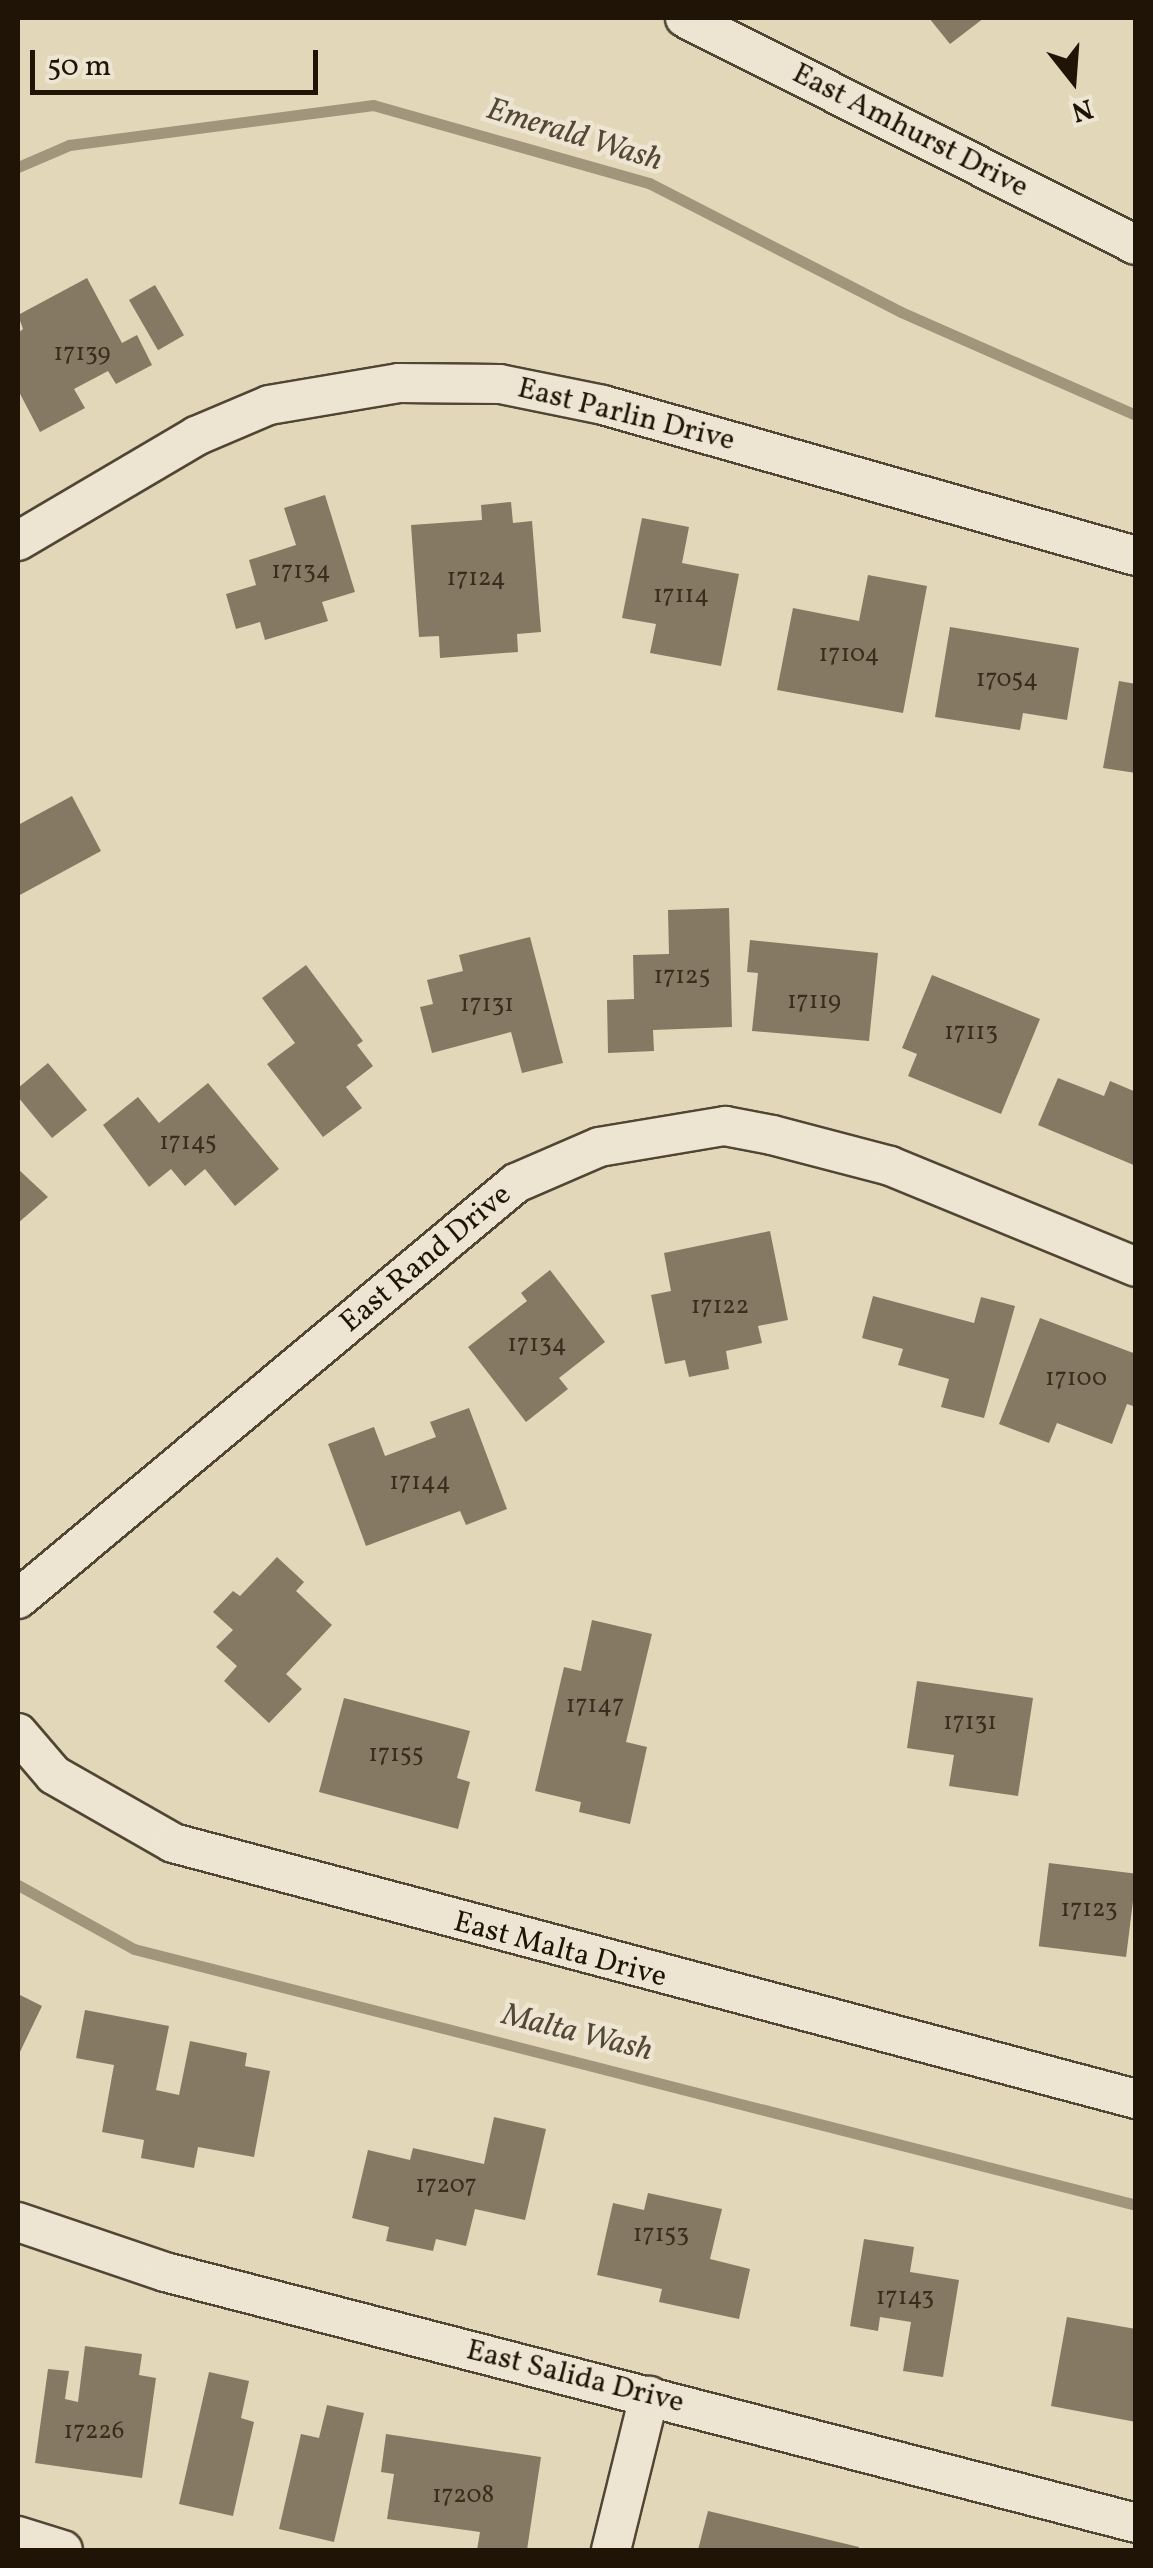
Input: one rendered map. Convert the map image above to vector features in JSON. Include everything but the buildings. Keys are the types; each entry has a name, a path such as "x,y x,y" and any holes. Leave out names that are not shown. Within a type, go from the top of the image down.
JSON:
{"street":[{"name":"East Amhurst Drive","path":"684,18 736,28 1136,245"},
{"name":"East Parlin Drive","path":"18,541 196,436 269,406 398,382 500,384 603,405 1136,556"},
{"name":"East Rand Drive","path":"18,1599 516,1183 600,1147 725,1126 772,1135 890,1166 1136,1266"},
{"name":"East Malta Drive","path":"18,1733 54,1775 173,1844 1136,2099"},
{"name":"East Salida Drive","path":"18,2222 165,2272 1136,2523"},
{"path":"610,2550 650,2396"},
{"path":"18,2536 63,2550"}],"waterway":[{"name":"Emerald Wash","path":"18,167 69,145 373,105 649,183 901,312 1136,415"},
{"name":"Malta Wash","path":"18,1885 134,1949 1136,2205"}]}
